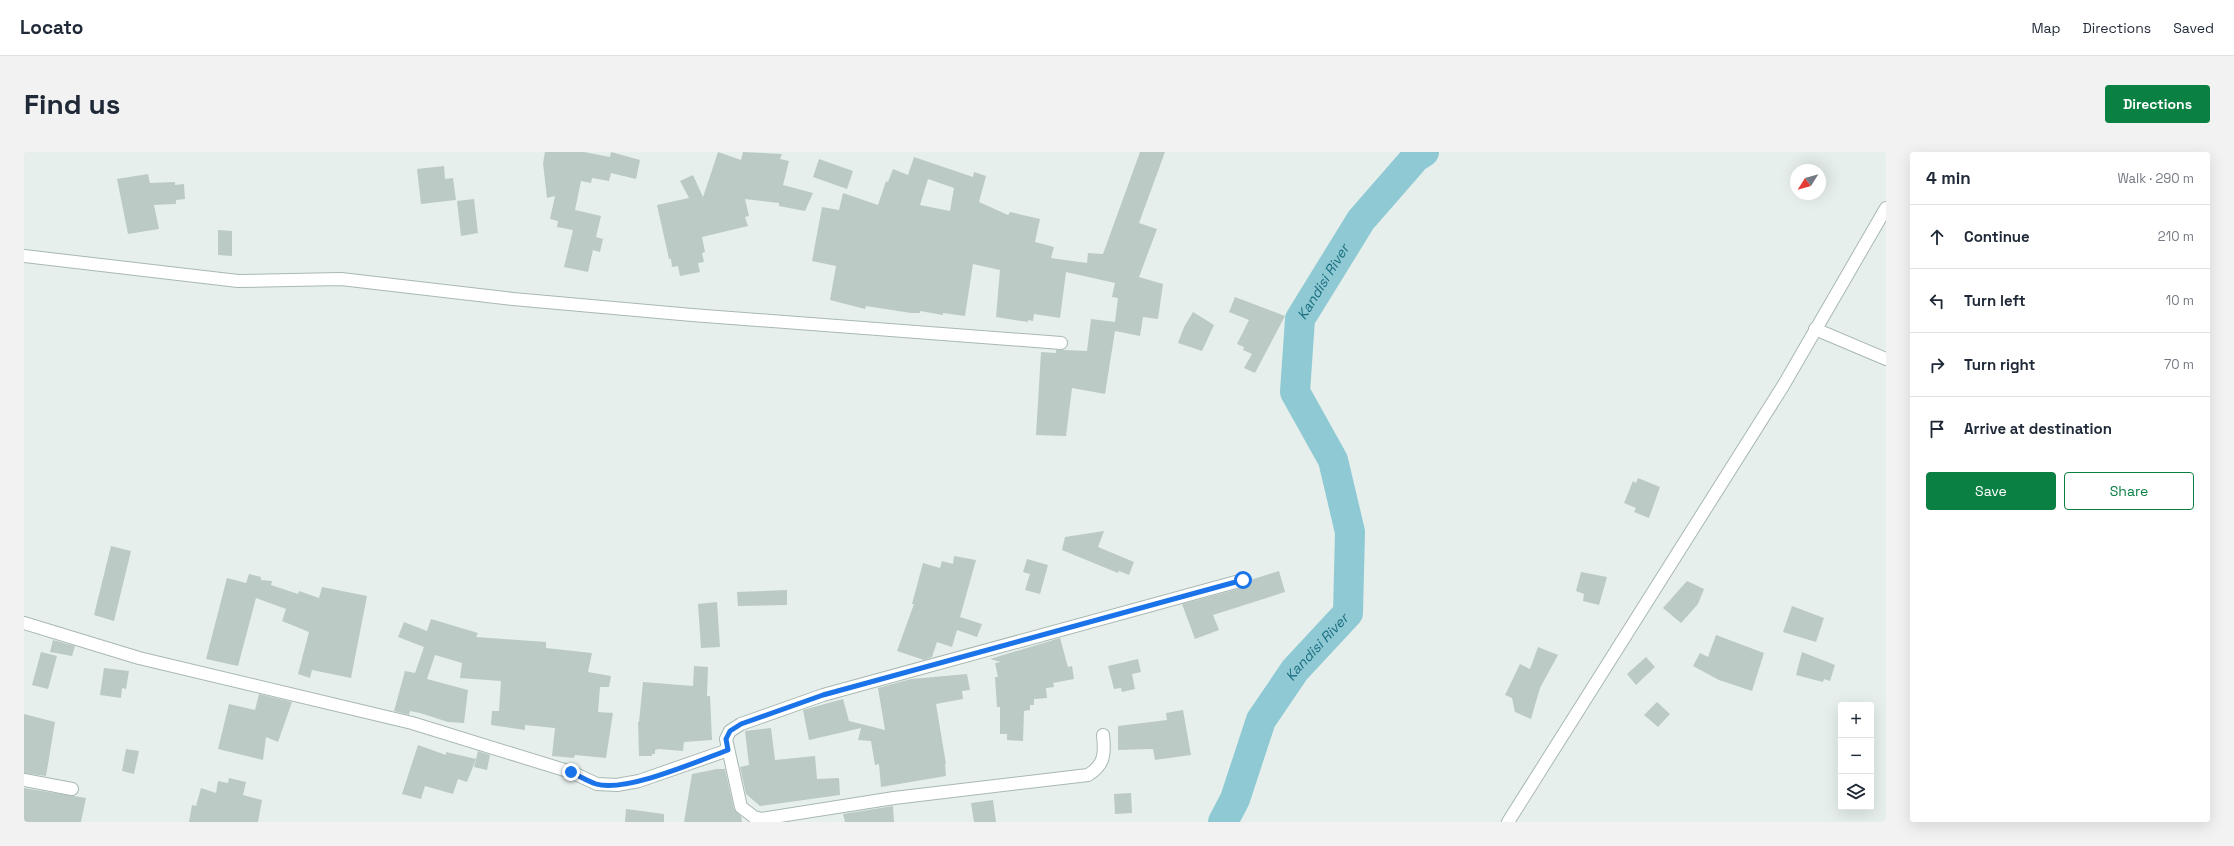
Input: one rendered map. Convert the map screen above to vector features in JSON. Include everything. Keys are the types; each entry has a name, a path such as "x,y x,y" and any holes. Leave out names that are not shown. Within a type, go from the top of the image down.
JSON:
{"street":[{"path":"1508,822 1778,392 1886,208"},
{"path":"24,256 238,281 340,280 513,299 692,315 1061,343"},
{"path":"1815,329 1886,359"},
{"path":"1103,735 1105,753 1103,760 1095,771 1088,775 894,798 761,819 754,817 741,807 726,739 730,731 741,724 823,695 1243,580"},
{"path":"24,622 139,658 412,723 571,772 597,784 617,785 639,781 728,750"},
{"path":"24,780 72,789"}],"building":[{"path":"545,152 584,152 610,157 611,152 640,160 636,179 611,173 609,181 592,178 591,183 581,181 575,210 601,216 596,237 603,239 600,252 593,250 588,272 564,267 573,230 557,227 558,221 550,219 555,196 547,198 543,163"},
{"path":"718,152 741,160 743,152 782,154 780,159 789,161 783,185 813,193 805,211 779,206 779,203 745,199 749,216 745,217 748,226 702,237 705,252 702,253 704,262 698,263 700,272 680,276 678,266 672,267 671,259 669,259 657,205 689,198 680,181 693,175 703,197"},
{"path":"1140,152 1165,152 1139,223 1157,229 1139,277 1163,284 1158,319 1143,317 1140,336 1115,331 1105,394 1072,388 1066,436 1036,435 1041,352 1056,353 1056,350 1087,351 1091,319 1115,322 1118,298 1112,297 1115,283 1066,272 1060,318 1034,314 1033,321 1028,320 1028,322 996,317 1000,270 973,264 965,316 943,313 943,315 920,311 920,313 911,313 866,306 865,309 830,300 836,266 812,261 822,207 839,210 843,193 878,205 886,181 888,182 893,169 908,175 914,157 973,177 974,172 986,176 979,202 1008,215 1010,212 1040,219 1035,242 1054,247 1051,258 1087,263 1088,253 1103,254","holes":["928,179 954,188 950,211 920,205"]},
{"path":"819,159 853,171 847,189 813,177"},
{"path":"444,166 445,179 453,178 456,200 421,204 417,169"},
{"path":"148,174 150,183 175,182 175,185 184,184 185,199 176,200 176,204 154,205 159,229 128,234 117,179"},
{"path":"474,199 478,233 461,236 457,201"},
{"path":"218,230 232,231 232,256 218,255"},
{"path":"1235,297 1285,316 1255,373 1244,368 1252,354 1243,350 1244,347 1237,344 1249,320 1229,312"},
{"path":"1193,312 1214,325 1202,351 1178,343 1184,327"},
{"path":"1638,478 1660,487 1649,518 1634,512 1636,508 1624,503 1633,481 1636,483"},
{"path":"1104,531 1098,547 1134,562 1129,575 1119,571 1118,573 1062,550 1065,537"},
{"path":"111,546 131,551 114,621 94,615"},
{"path":"954,556 976,560 960,617 982,624 977,637 957,630 952,647 937,642 932,657 924,660 897,651 914,604 912,604 923,563 940,568 942,561 953,564"},
{"path":"1027,559 1048,565 1040,594 1025,590 1030,574 1023,572"},
{"path":"1279,571 1285,592 1213,615 1219,630 1195,639 1182,604 1245,587 1250,580"},
{"path":"1581,572 1607,577 1599,605 1583,601 1584,594 1576,591"},
{"path":"249,574 261,577 261,580 272,581 271,585 298,594 299,591 319,598 322,587 367,596 351,678 312,670 310,678 298,674 309,632 282,621 286,609 256,598 238,666 206,659 227,578 246,583"},
{"path":"1687,581 1704,589 1698,604 1681,623 1663,608"},
{"path":"787,590 787,605 738,606 737,592"},
{"path":"717,602 720,647 701,648 698,604"},
{"path":"1792,606 1824,618 1816,642 1783,632"},
{"path":"431,619 478,633 476,637 546,642 546,648 592,653 588,672 611,676 609,687 600,687 598,712 613,713 606,758 575,755 574,758 552,756 555,728 525,725 525,730 491,725 492,711 499,711 501,681 460,678 462,663 435,655 427,679 468,690 464,723 448,722 410,711 409,715 394,711 405,671 415,673 424,647 398,637 404,622 427,631"},
{"path":"1716,635 1764,653 1752,691 1719,680 1693,666 1700,653 1708,657"},
{"path":"1060,638 1068,667 1072,666 1074,679 1053,683 1054,687 1046,688 1047,698 1034,699 1034,705 1030,705 1030,710 1024,711 1023,741 1007,740 1007,734 1000,734 1000,707 997,707 995,677 998,677 995,663 1001,662 990,659"},
{"path":"53,640 75,646 72,656 50,652"},
{"path":"1538,647 1558,655 1540,688 1531,719 1515,712 1512,698 1505,695 1520,664 1530,669"},
{"path":"41,652 57,656 48,689 32,685"},
{"path":"1802,652 1835,665 1830,681 1824,679 1823,682 1796,675"},
{"path":"1646,657 1655,667 1636,685 1627,674"},
{"path":"1138,659 1141,672 1132,674 1135,689 1122,692 1121,688 1114,689 1108,666"},
{"path":"694,666 708,667 707,696 710,696 712,740 684,742 683,751 659,749 655,750 655,754 652,754 652,756 639,756 638,722 643,682 693,686"},
{"path":"104,668 129,671 126,689 122,688 121,698 100,695"},
{"path":"967,674 970,690 962,691 963,699 936,704 946,764 946,776 881,787 879,764 875,765 871,741 858,740 861,728 809,740 803,710 843,699 849,721 885,730 878,688 911,679"},
{"path":"259,694 292,702 278,742 266,737 263,760 218,749 229,704 255,710"},
{"path":"1657,702 1670,714 1658,727 1644,715"},
{"path":"1183,710 1191,755 1155,760 1153,749 1118,750 1118,726 1167,720 1166,713"},
{"path":"24,714 55,722 46,776 24,773"},
{"path":"771,728 775,760 815,756 817,779 839,778 840,795 760,806 746,794 740,767 749,765 745,731"},
{"path":"418,745 446,755 446,752 476,759 467,782 458,779 453,794 425,786 421,799 402,794"},
{"path":"126,749 139,751 134,774 122,771"},
{"path":"478,751 490,755 487,770 474,767"},
{"path":"725,769 734,809 741,816 742,822 684,822 692,774"},
{"path":"229,778 246,782 243,795 262,800 258,822 189,822 192,805 196,806 201,788 216,793 218,781 228,783"},
{"path":"24,788 86,798 81,822 24,822"},
{"path":"1131,793 1132,813 1115,814 1114,794"},
{"path":"993,800 996,822 974,822 971,803"},
{"path":"893,806 894,822 845,822 843,814"},
{"path":"626,809 664,814 664,822 625,822"}],"waterway":[{"name":"Kandisi River","path":"1223,822 1235,799 1261,720 1295,670 1348,613 1350,532 1333,460 1295,392 1300,319 1361,220 1416,157 1424,152"}],"route":[{"path":"571,772 597,784 617,785 639,781 728,750 726,739 730,731 741,724 823,695 1243,580"}]}
